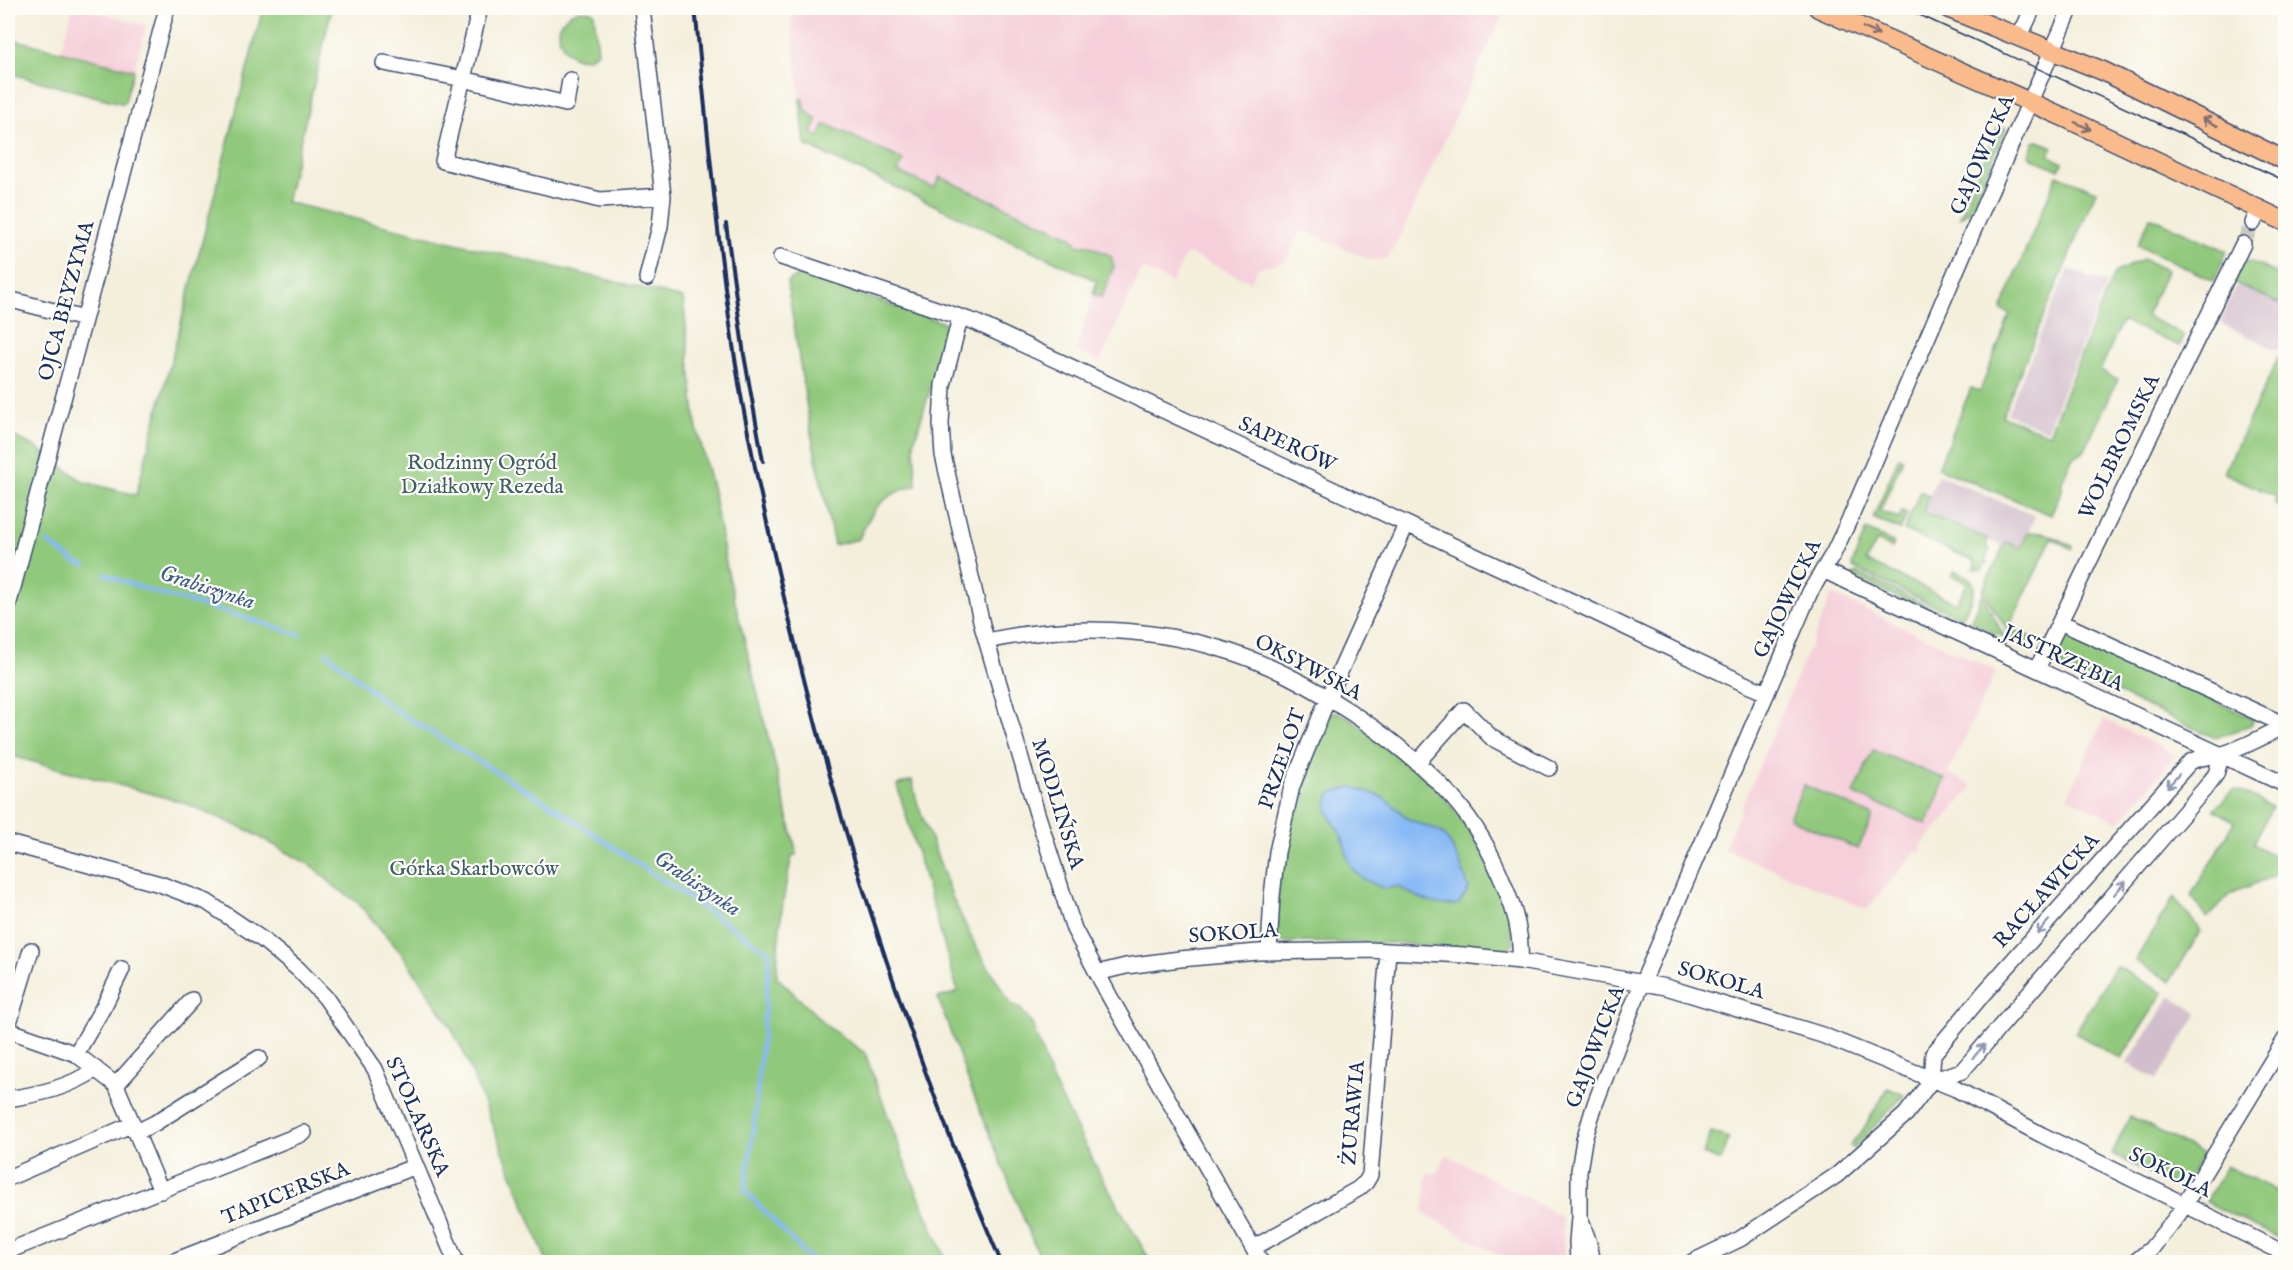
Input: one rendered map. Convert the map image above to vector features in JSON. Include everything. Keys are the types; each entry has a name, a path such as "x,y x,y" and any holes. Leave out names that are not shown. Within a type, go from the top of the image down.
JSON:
{"main road":[{"path":"1818,8 2029,103 2256,216 2286,222"},
{"path":"1947,8 2108,73 2286,161"}],"street":[{"name":"OJCA BEYZYMA","path":"8,606 167,8"},
{"path":"480,8 443,161 600,200 663,196"},
{"path":"642,8 663,196 660,226 647,278"},
{"path":"2019,38 2033,8"},
{"name":"GAJOWICKA","path":"1578,1263 1579,1171 1584,1140 1643,982 1810,592 1850,518 2071,8"},
{"path":"384,63 566,104 570,80"},
{"name":"WOLBROMSKA","path":"2037,669 2243,244"},
{"name":"SAPERÓW","path":"781,257 975,322 1767,693"},
{"path":"8,299 84,319"},
{"name":"MODLIŃSKA","path":"960,318 943,385 941,424 944,455 987,641 1036,810 1074,929 1261,1263"},
{"name":"PRZELOT","path":"1269,951 1272,896 1284,818 1296,776 1328,698 1406,525"},
{"name":"JASTRZĘBIA","path":"1823,570 2286,785"},
{"name":"JASTRZĘBIA","path":"2060,621 2285,725"},
{"name":"OKSYWSKA","path":"987,641 1050,632 1095,630 1163,636 1234,653 1328,698 1381,734 1417,763 1458,804 1499,871 1518,922 1522,942 1520,961"},
{"path":"1417,763 1464,710 1492,738 1549,768"},
{"name":"RACŁAWICKA","path":"1692,1263 1740,1239 1837,1175 1906,1114 1931,1081 1933,1054 1983,994 2183,770 2197,758 2222,754 2285,725"},
{"path":"1931,1081 1962,1071 2207,786 2216,774 2222,754"},
{"name":"STOLARSKA","path":"8,843 160,884 207,903 263,940 298,969 326,997 375,1070 456,1263"},
{"path":"31,950 8,1028 76,1054 116,1085 161,1191"},
{"name":"SOKOLA","path":"1097,972 1180,958 1269,951 1388,951 1520,961 1643,982 1800,1027 1956,1089 2042,1135 2286,1254"},
{"name":"ŻURAWIA","path":"1253,1248 1358,1189 1370,1175 1388,951"},
{"path":"76,1054 122,969"},
{"path":"116,1085 192,1000"},
{"path":"2135,1263 2151,1250 2184,1204 2286,1038"},
{"path":"8,1178 135,1128 259,1058"},
{"path":"8,1099 39,1094 62,1087 83,1078 96,1069"},
{"path":"8,1251 304,1133"},
{"name":"TAPICERSKA","path":"172,1263 416,1166"},
{"name":"GAJOWICKA","path":"1579,1218 1588,1240 1593,1263"}],"shaded area":[{"path":"73,8 83,8 146,25 134,70 61,50"},
{"path":"790,8 1505,8 1402,233 1387,259 1370,260 1304,230 1296,240 1286,261 1258,268 1251,282 1189,254 1184,257 1172,283 1142,269 1100,362 1076,351 1097,281 805,145"},
{"path":"2068,269 2107,283 2047,430 2007,414"},
{"path":"2237,284 2285,306 2285,354 2220,323"},
{"path":"1938,475 2035,516 2019,553 1923,512"},
{"path":"1832,594 1996,671 1948,773 1973,786 1922,845 1922,852 1916,852 1867,909 1724,849"},
{"path":"2104,719 2176,755 2119,822 2067,797"},
{"path":"2171,996 2198,1013 2157,1080 2127,1063"},
{"path":"1446,1154 1562,1217 1565,1262 1511,1262 1423,1213 1427,1173 1438,1173"}],"green space":[{"name":"Rodzinny Ogród Działkowy Rezeda","path":"263,8 332,8 286,202 683,298 696,425 713,491 727,569 797,854 792,857 783,901 777,977 828,1027 865,1053 906,1166 947,1262 547,1262 463,1051 449,1024 403,955 357,902 335,887 312,866 247,830 182,802 8,755 8,434 34,446 84,482 136,495"},
{"path":"580,10 594,13 598,52 587,58 577,58 568,53 559,35 560,25 567,16"},
{"path":"8,38 134,70 124,104 8,73"},
{"path":"800,99 803,99 806,111 817,120 812,134 819,137 824,125 828,125 903,160 898,172 934,188 940,177 1072,237 1077,245 1088,245 1111,256 1114,266 1102,297 1093,294 1097,281 805,145"},
{"path":"1998,126 2006,128 1971,210 1960,217"},
{"path":"2039,141 2053,147 2049,156 2063,163 2059,170 2030,157 2034,142"},
{"path":"2057,175 2096,191 2002,416 2049,434 2114,273 2143,259 2167,270 2146,316 2184,335 2180,346 2122,321 2100,371 2118,379 2084,451 2072,458 2051,515 1938,468 1971,388 1980,391 2010,314 2001,310"},
{"path":"2150,217 2227,251 2214,281 2138,245"},
{"path":"2248,261 2285,277 2285,306 2233,282 2242,263"},
{"path":"801,274 950,325 914,442 916,485 895,493 880,504 869,518 859,539 834,545 811,433 787,282"},
{"path":"2281,352 2286,354 2285,509 2274,504 2277,497 2224,473"},
{"path":"1899,457 1903,459 1880,511 1899,519 1902,512 1907,514 1900,530 1873,518"},
{"path":"1920,491 1929,496 1923,512 1988,539 1986,547 1990,549 1982,570 1974,569 1975,561 1904,530"},
{"path":"1866,530 1894,543 1892,548 1877,541 1866,561 1956,603 1968,583 1952,576 1955,571 1971,579 1974,585 1973,594 1962,618 1853,568 1852,564"},
{"path":"2028,532 2045,533 2073,546 2072,549 2052,538 2009,627 2030,637 2024,647 2010,641 2005,627 1983,592 2006,542 2021,548"},
{"path":"1857,573 1962,622 1960,626 1851,576"},
{"path":"1982,595 2005,638 1970,622"},
{"path":"2070,632 2254,719 2251,725 2215,738 2057,665 2050,657 2060,637"},
{"path":"1335,712 1353,720 1412,766 1434,787 1466,826 1492,870 1502,894 1514,942 1507,949 1499,951 1394,943 1282,942 1276,935 1278,884 1296,795 1330,713"},
{"path":"1873,750 1945,779 1927,824 1854,794"},
{"path":"912,780 917,802 954,901 975,945 1011,1004 1020,1008 1032,1024 1051,1078 1102,1178 1151,1262 1041,1262 969,1083 938,998 958,992 897,785"},
{"path":"1804,785 1873,816 1858,849 1789,818"},
{"path":"2234,790 2272,807 2253,844 2285,862 2285,871 2230,894 2207,918 2191,895 2235,822 2214,809"},
{"path":"2174,897 2201,931 2170,981 2135,961"},
{"path":"2116,966 2163,993 2121,1059 2075,1033"},
{"path":"1888,1088 1904,1095 1853,1149 1850,1146 1864,1128"},
{"path":"2130,1116 2203,1154 2181,1190 2112,1154"},
{"path":"1711,1132 1729,1138 1721,1161 1703,1154"},
{"path":"2226,1166 2285,1195 2285,1241 2206,1202"}],"water":[{"path":"1352,787 1380,796 1408,819 1441,832 1450,843 1461,865 1469,889 1459,904 1434,903 1397,886 1386,889 1357,874 1349,861 1343,840 1327,806 1331,793"}],"waterway":[{"name":"Grabiszynka","path":"47,542 74,561 84,565"},
{"name":"Grabiszynka","path":"105,574 153,591 300,635"},
{"name":"Grabiszynka","path":"326,652 392,708 557,809 770,953 754,1126 745,1191 813,1262"}],"tunnel":[{"path":"2243,244 2253,223"}],"tram line":[{"path":"1904,8 2286,181"}],"railway":[{"path":"695,8 714,199 740,390 786,606 829,774 879,939 936,1102 1001,1262"},
{"path":"726,224 744,355 763,461"}],"park label":[{"name":"Górka Skarbowców","path":"474,869"}]}
